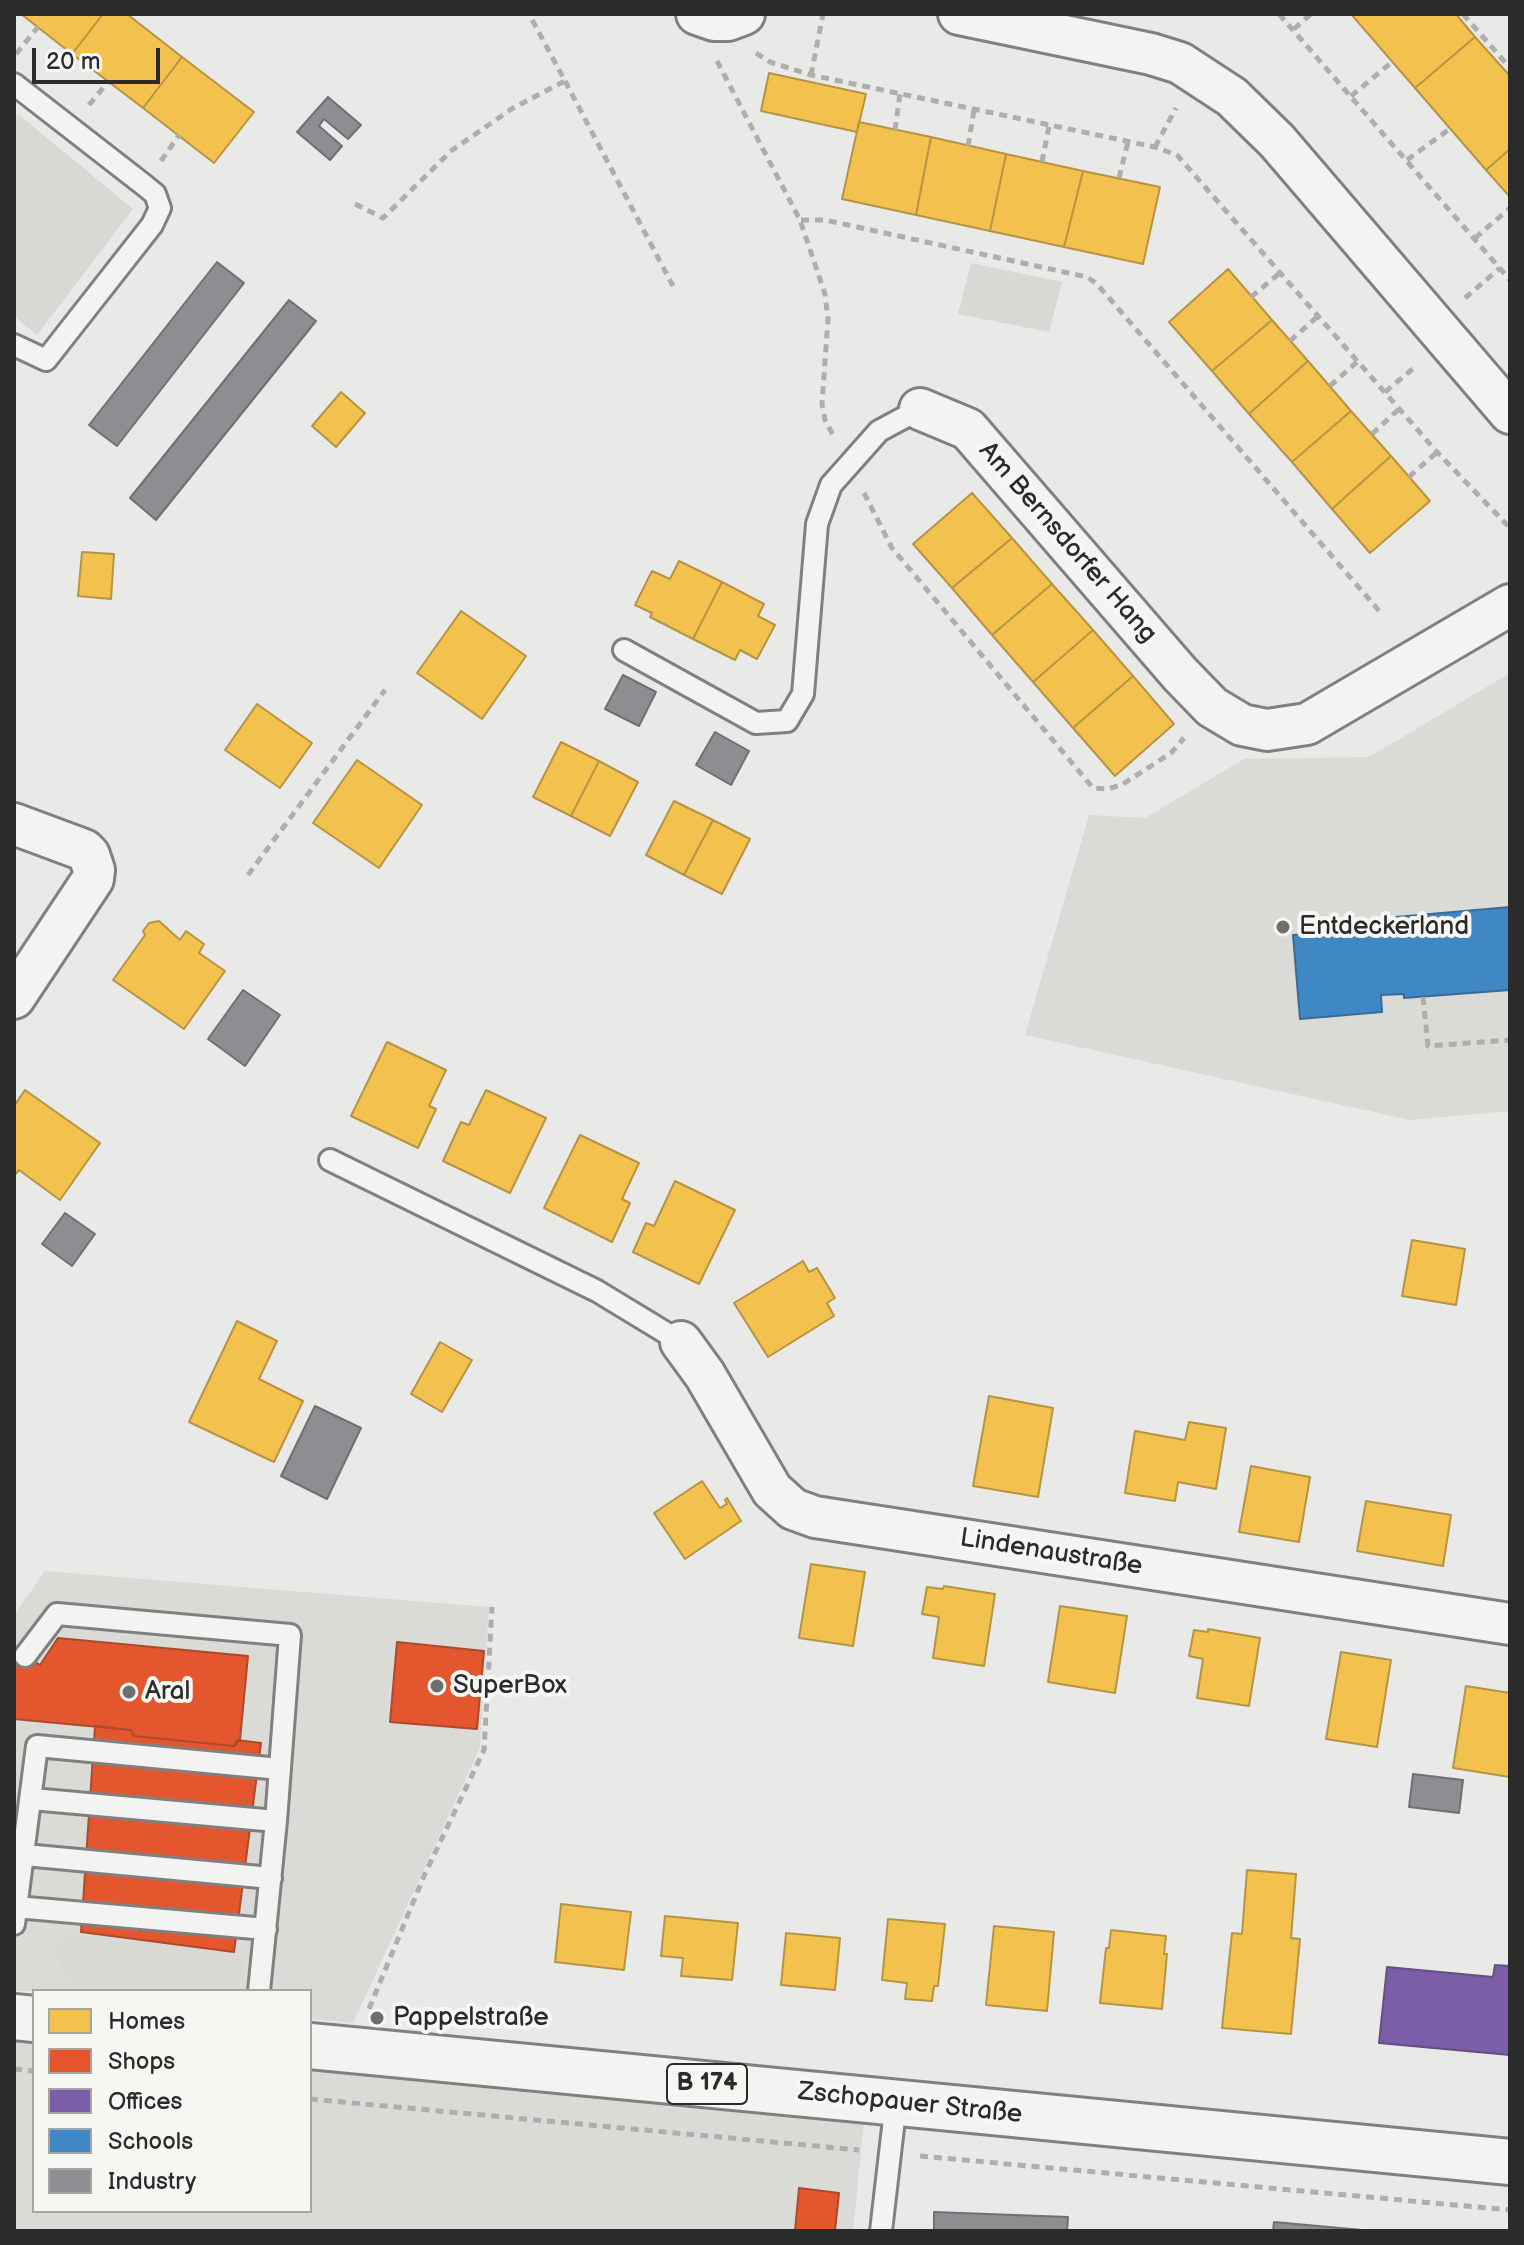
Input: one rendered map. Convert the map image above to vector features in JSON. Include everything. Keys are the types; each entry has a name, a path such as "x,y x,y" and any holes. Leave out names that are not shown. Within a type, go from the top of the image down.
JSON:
{"main road":[{"name":"Zschopauer Straße","path":"312,2046 1510,2162"}],"street":[{"path":"959,14 1151,54 1180,63 1232,97 1277,141 1510,413"},
{"name":"Am Bernsdorfer Hang","path":"920,409 968,429 1180,674 1212,707 1242,725 1267,730 1307,724 1510,605"},
{"path":"14,824 84,850 93,863 93,879 14,998"},
{"name":"Lindenaustraße","path":"681,1342 705,1375 772,1490 793,1509 815,1517 1510,1624"}],"lane":[{"path":"14,84 155,194 160,208 152,225 46,360 14,345"},
{"name":"Am Bernsdorfer Hang","path":"624,650 756,723 787,721 803,694 817,524 831,485 879,431 920,409"},
{"path":"330,1160 597,1291 681,1342"},
{"path":"25,1656 57,1614 290,1635 259,1989"},
{"path":"266,1929 15,1916 19,1855 32,1799 37,1746 280,1769"},
{"path":"32,1799 276,1821"},
{"path":"19,1855 271,1878"},
{"path":"881,2231 896,2102"}],"path":[{"path":"529,14 673,286"},
{"path":"811,75 823,14"},
{"path":"1279,14 1510,280"},
{"path":"1294,29 1311,14"},
{"path":"1463,14 1510,68"},
{"path":"725,15 745,46 770,62 811,75 1155,147 1177,155 1437,452 1510,528"},
{"path":"725,15 715,43 717,64 800,220 825,294 828,319 822,404 825,420 892,548 1093,788 1108,789 1123,784 1171,753 1212,707"},
{"path":"14,56 38,27"},
{"path":"1351,96 1392,62"},
{"path":"355,204 383,218 451,151 513,108 565,81"},
{"path":"895,130 900,94"},
{"path":"1155,147 1179,101"},
{"path":"968,146 974,110"},
{"path":"1042,162 1049,126"},
{"path":"1407,160 1451,128"},
{"path":"1119,178 1128,142"},
{"path":"1475,238 1510,208"},
{"path":"800,220 825,220 1087,277 1097,284 1381,613"},
{"path":"1470,294 1500,268"},
{"path":"1251,297 1281,272"},
{"path":"1290,341 1318,316"},
{"path":"1330,386 1358,361"},
{"path":"1385,392 1405,376"},
{"path":"1372,434 1399,409"},
{"path":"1409,477 1437,452"},
{"path":"248,875 385,690"},
{"path":"1423,997 1428,1046 1510,1040"},
{"path":"368,2010 424,1876 484,1750 492,1607"}],"shaded area":[{"path":"18,114 133,209 37,335 14,316 14,119"},
{"path":"971,263 1062,282 1049,332 958,314"},
{"name":"Entdeckerland","path":"1510,673 1510,1111 1410,1120 1025,1035 1089,815 1145,818 1244,759 1369,757"},
{"path":"45,1571 489,1607 480,1748 353,2023 312,2019 312,1989 14,1991 14,1615"},
{"path":"81,1932 234,1952 242,1960 246,1971 241,1983 230,1989 156,1989 76,1981 65,1972 58,1960 57,1949 64,1937"},
{"path":"14,2040 32,2041 32,2213 312,2213 312,2065 865,2112 853,2231 14,2231"}],"building: Homes":[{"path":"21,14 103,14 72,54"},
{"path":"103,14 127,14 182,57 143,108 72,54"},
{"path":"1351,14 1456,14 1475,37 1415,88"},
{"path":"1475,37 1510,76 1510,149 1486,170 1415,88"},
{"path":"182,57 254,112 214,163 143,108"},
{"path":"769,73 866,94 857,132 761,111"},
{"path":"859,122 931,137 916,215 842,199"},
{"path":"931,137 1006,154 990,231 916,215"},
{"path":"1510,149 1510,197 1486,170"},
{"path":"1006,154 1083,171 1064,247 990,231"},
{"path":"1083,171 1160,187 1143,264 1064,247"},
{"path":"1228,269 1272,320 1212,371 1169,322"},
{"path":"1272,320 1308,361 1249,414 1212,371"},
{"path":"1308,361 1351,411 1292,462 1249,414"},
{"path":"341,392 365,413 336,447 312,426"},
{"path":"1351,411 1391,456 1332,509 1292,462"},
{"path":"1391,456 1430,501 1370,553 1332,509"},
{"path":"972,493 1012,538 952,588 913,544"},
{"path":"1012,538 1052,584 992,635 952,588"},
{"path":"82,552 114,554 111,599 78,596"},
{"path":"679,561 722,582 693,639 650,617 652,613 635,605 652,571 670,579"},
{"path":"722,582 764,604 758,616 775,625 757,659 740,650 735,660 693,639"},
{"path":"1052,584 1093,630 1033,682 992,635"},
{"path":"461,611 526,656 482,719 417,673"},
{"path":"1093,630 1133,676 1073,728 1033,682"},
{"path":"1133,676 1174,724 1115,776 1073,728"},
{"path":"257,704 312,743 280,788 225,750"},
{"path":"561,742 599,761 571,816 533,797"},
{"path":"357,760 422,805 379,868 313,823"},
{"path":"599,761 638,782 610,836 571,816"},
{"path":"674,801 713,820 684,875 646,855"},
{"path":"713,820 750,839 722,894 684,875"},
{"path":"159,921 180,940 186,931 204,944 199,953 225,971 184,1029 113,980 145,935 143,931 149,923"},
{"path":"387,1042 446,1070 429,1106 436,1109 418,1148 351,1116"},
{"path":"25,1090 100,1143 60,1200 19,1170 14,1176 14,1106"},
{"path":"486,1090 546,1118 510,1193 443,1161 461,1122 469,1125"},
{"path":"580,1135 639,1163 622,1199 630,1203 612,1242 544,1208"},
{"path":"675,1181 735,1210 699,1284 633,1252 646,1223 654,1226"},
{"path":"1412,1240 1465,1249 1456,1305 1402,1296"},
{"path":"803,1261 809,1272 817,1268 835,1298 827,1303 834,1316 768,1357 734,1303"},
{"path":"237,1321 277,1341 259,1379 303,1401 274,1462 189,1422"},
{"path":"440,1342 472,1360 442,1412 411,1394"},
{"path":"989,1396 1053,1408 1038,1497 973,1486"},
{"path":"1189,1422 1226,1428 1216,1489 1178,1482 1175,1501 1125,1493 1135,1431 1185,1440"},
{"path":"1251,1466 1310,1477 1299,1542 1239,1532"},
{"path":"702,1481 720,1508 727,1504 727,1498 741,1521 685,1559 654,1513"},
{"path":"1366,1501 1451,1515 1443,1566 1357,1551"},
{"path":"811,1564 865,1572 853,1646 799,1638"},
{"path":"944,1586 995,1594 984,1666 933,1658 939,1617 922,1614 927,1587 943,1589"},
{"path":"1060,1606 1127,1616 1115,1693 1048,1682"},
{"path":"1208,1629 1260,1638 1249,1706 1197,1698 1203,1659 1189,1656 1194,1630 1208,1632"},
{"path":"1341,1652 1391,1660 1377,1747 1326,1739"},
{"path":"1466,1686 1510,1693 1510,1777 1453,1768"},
{"path":"1247,1870 1296,1874 1291,1938 1300,1939 1291,2034 1222,2028 1232,1933 1242,1934"},
{"path":"561,1904 631,1912 624,1970 555,1962"},
{"path":"665,1916 738,1923 732,1980 681,1976 683,1958 661,1956"},
{"path":"888,1919 945,1924 938,1986 934,1986 932,2001 905,1999 907,1983 882,1980"},
{"path":"994,1926 1054,1932 1047,2011 986,2005"},
{"path":"1111,1930 1166,1936 1162,2009 1100,2003"},
{"path":"786,1933 840,1938 835,1990 781,1985"}],"building: Shops":[{"name":"Aral","path":"58,1638 248,1656 240,1740 234,1746 134,1736 131,1730 14,1719 14,1649 40,1665"},
{"name":"SuperBox","path":"397,1642 484,1651 477,1729 390,1722"},
{"path":"95,1726 131,1730 134,1736 234,1746 237,1740 261,1743 234,1952 81,1932"},
{"path":"799,2188 839,2193 835,2231 795,2231"}],"building: Offices":[{"path":"1495,1965 1510,1966 1510,2055 1379,2043 1387,1967 1493,1977"}],"building: Schools":[{"path":"1510,907 1510,990 1404,998 1404,994 1381,995 1382,1012 1300,1019 1293,935 1372,928 1372,932 1397,930 1396,917"}],"building: Industry":[{"path":"328,97 361,125 348,139 324,119 319,126 342,146 330,160 297,132"},
{"path":"217,262 244,283 117,446 89,425"},
{"path":"289,300 316,321 156,520 130,498"},
{"path":"623,675 656,692 639,726 605,709"},
{"path":"715,732 749,751 731,785 696,765"},
{"path":"243,990 280,1015 245,1066 208,1039"},
{"path":"65,1213 95,1234 72,1266 42,1244"},
{"path":"315,1406 361,1428 327,1499 281,1476"},
{"path":"1413,1774 1463,1780 1459,1813 1409,1807"},
{"path":"934,2212 1068,2217 1067,2231 934,2231"},
{"path":"1274,2222 1373,2231 1273,2231"}],"place":[{"name":"Entdeckerland","path":"1283,927"},
{"name":"SuperBox","path":"437,1686"},
{"name":"Aral","path":"129,1692"},
{"name":"Pappelstraße","path":"377,2018"}]}
